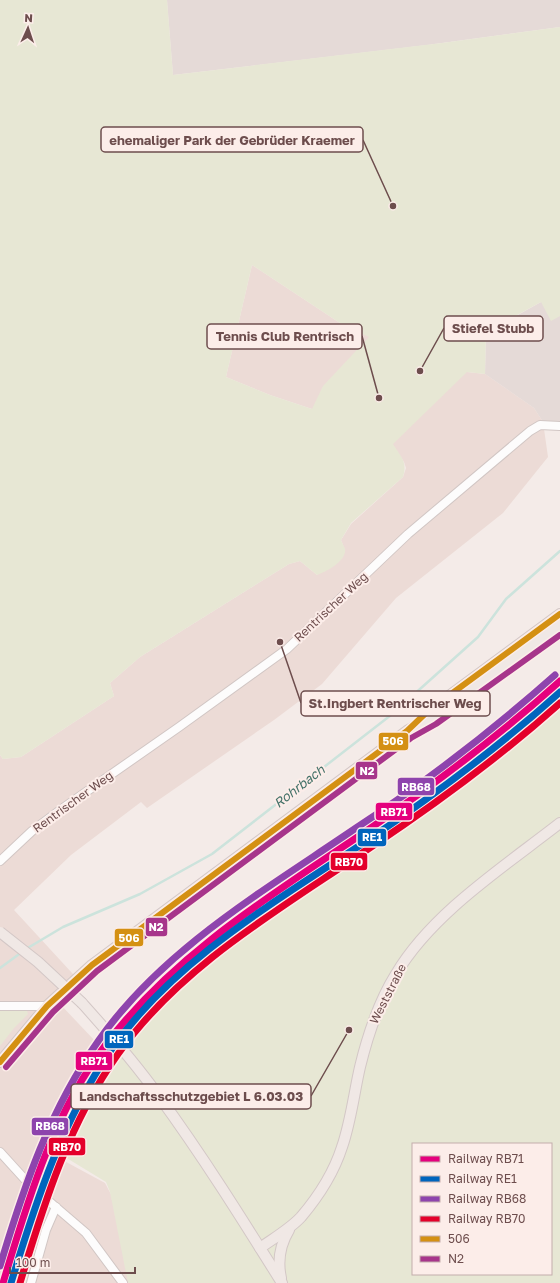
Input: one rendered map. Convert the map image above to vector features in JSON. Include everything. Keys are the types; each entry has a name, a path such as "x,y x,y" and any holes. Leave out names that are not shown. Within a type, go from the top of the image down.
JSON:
{"main road":[{"path":"407,731 428,711 560,614"},
{"path":"0,1062 47,1006 92,965 407,731 431,717 560,625"},
{"name":"Weststraße","path":"260,1248 291,1227 324,1185 342,1147 369,1031 381,1002 396,974 421,940 454,906 560,823"},
{"path":"0,932 38,962 82,1004 128,1056 171,1112 282,1283"},
{"path":"282,1283 279,1262 280,1250 291,1227"}],"street":[{"name":"Rentrischer Weg","path":"0,861 46,820 287,649 408,534 530,431 540,425 560,426"},
{"path":"0,1006 47,1006"},
{"path":"0,1152 30,1185 86,1233 123,1283"},
{"path":"31,1283 46,1230 56,1207"}],"shaded area":[{"path":"167,0 560,0 560,27 427,45 173,75"},
{"path":"252,265 346,327 467,372 485,374 534,408 543,422 548,457 503,513 396,598 322,684 274,720 147,808 141,802 71,855 14,910 84,986 60,1004 96,1042 44,1150 105,1183 158,1283 0,1283 0,755 3,759 21,757 114,696 110,683 140,657 289,564 300,561 317,575 345,550 341,540 351,524 403,477 406,468 404,462 392,444 312,409 270,395 226,377"},
{"path":"560,296 560,423 543,422 534,408 485,374 486,333 541,302"}],"green space":[{"path":"0,0 167,0 173,75 442,43 560,27 560,316 551,321 541,302 486,332 485,374 467,372 393,444 401,455 404,463 405,467 403,477 351,523 341,540 345,553 339,562 317,575 300,561 289,564 140,657 110,683 114,696 21,757 3,759 0,755","holes":["252,265 346,327 369,337 323,386 312,409 270,395 226,377"]},
{"path":"560,698 560,1283 128,1283 110,1192 106,1182 60,1154 90,1092 89,1088 111,1058 113,1060 185,972 443,794"},
{"path":"0,1011 27,1011 28,1014 14,1028 0,1046"},
{"path":"39,1199 47,1208 27,1283 13,1283"}],"waterway":[{"name":"Rohrbach","path":"26,949 63,927 140,894 212,854 391,715 478,637 506,599 560,551"},
{"name":"Rohrbach","path":"0,968 22,952"}],"rail line":[{"name":"RB68","path":"0,1266 40,1149 66,1093 99,1040 125,1007 153,977 184,949 217,923 286,874 382,811 433,774 483,736 555,675"},
{"name":"RB71","path":"3,1283 22,1220 44,1158 71,1098 107,1043 134,1011 193,954 226,928 439,780 513,722 560,681"},
{"name":"RE1","path":"11,1283 30,1222 64,1133 94,1077 111,1050 136,1018 195,960 262,910 365,842 440,789 489,752 560,692"},
{"name":"RB70","path":"20,1283 60,1164 85,1108 118,1054 144,1022 172,992 235,940 444,796 515,742 560,703"}],"transit line":[{"name":"506","path":"0,1062 47,1006 92,965 407,731 428,711 560,614"},
{"name":"N2","path":"6,1067 53,1012 97,971 411,738 436,724 560,635"}],"place":[{"name":"ehemaliger Park der Gebrüder Kraemer","path":"393,206"},
{"name":"Stiefel Stubb","path":"420,371"},
{"name":"Tennis Club Rentrisch","path":"379,398"},
{"name":"St.Ingbert Rentrischer Weg","path":"280,642"},
{"name":"Landschaftsschutzgebiet L 6.03.03","path":"349,1030"}]}
